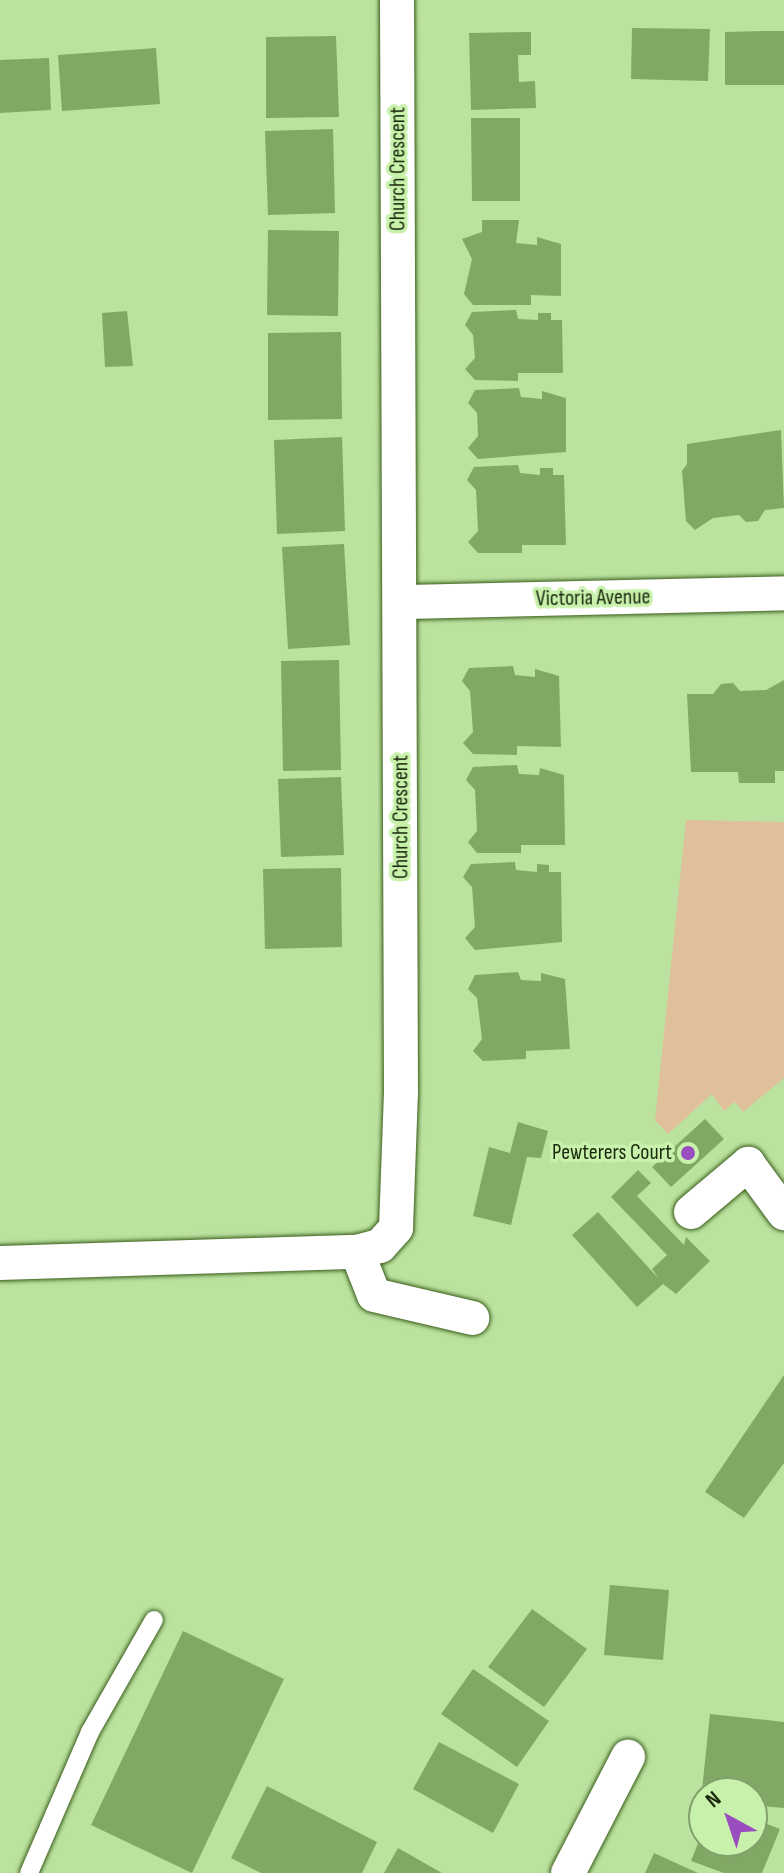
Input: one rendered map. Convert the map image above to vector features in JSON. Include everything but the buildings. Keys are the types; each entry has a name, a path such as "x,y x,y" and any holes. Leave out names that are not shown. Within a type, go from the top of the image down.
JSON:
{"street":[{"name":"Church Crescent","path":"0,1263 357,1252 380,1246 396,1228 399,1201 401,602 397,0"},
{"name":"Victoria Avenue","path":"401,602 784,593"},
{"path":"691,1212 748,1164 784,1213"},
{"path":"357,1252 374,1295 472,1318"},
{"path":"568,1873 628,1757"}],"lane":[{"path":"29,1873 90,1732 154,1620"}],"shaded area":[{"path":"686,820 784,822 784,1078 743,1112 735,1102 724,1111 712,1094 668,1134 655,1120"}],"place":[{"name":"Pewterers Court","path":"688,1153"}]}
